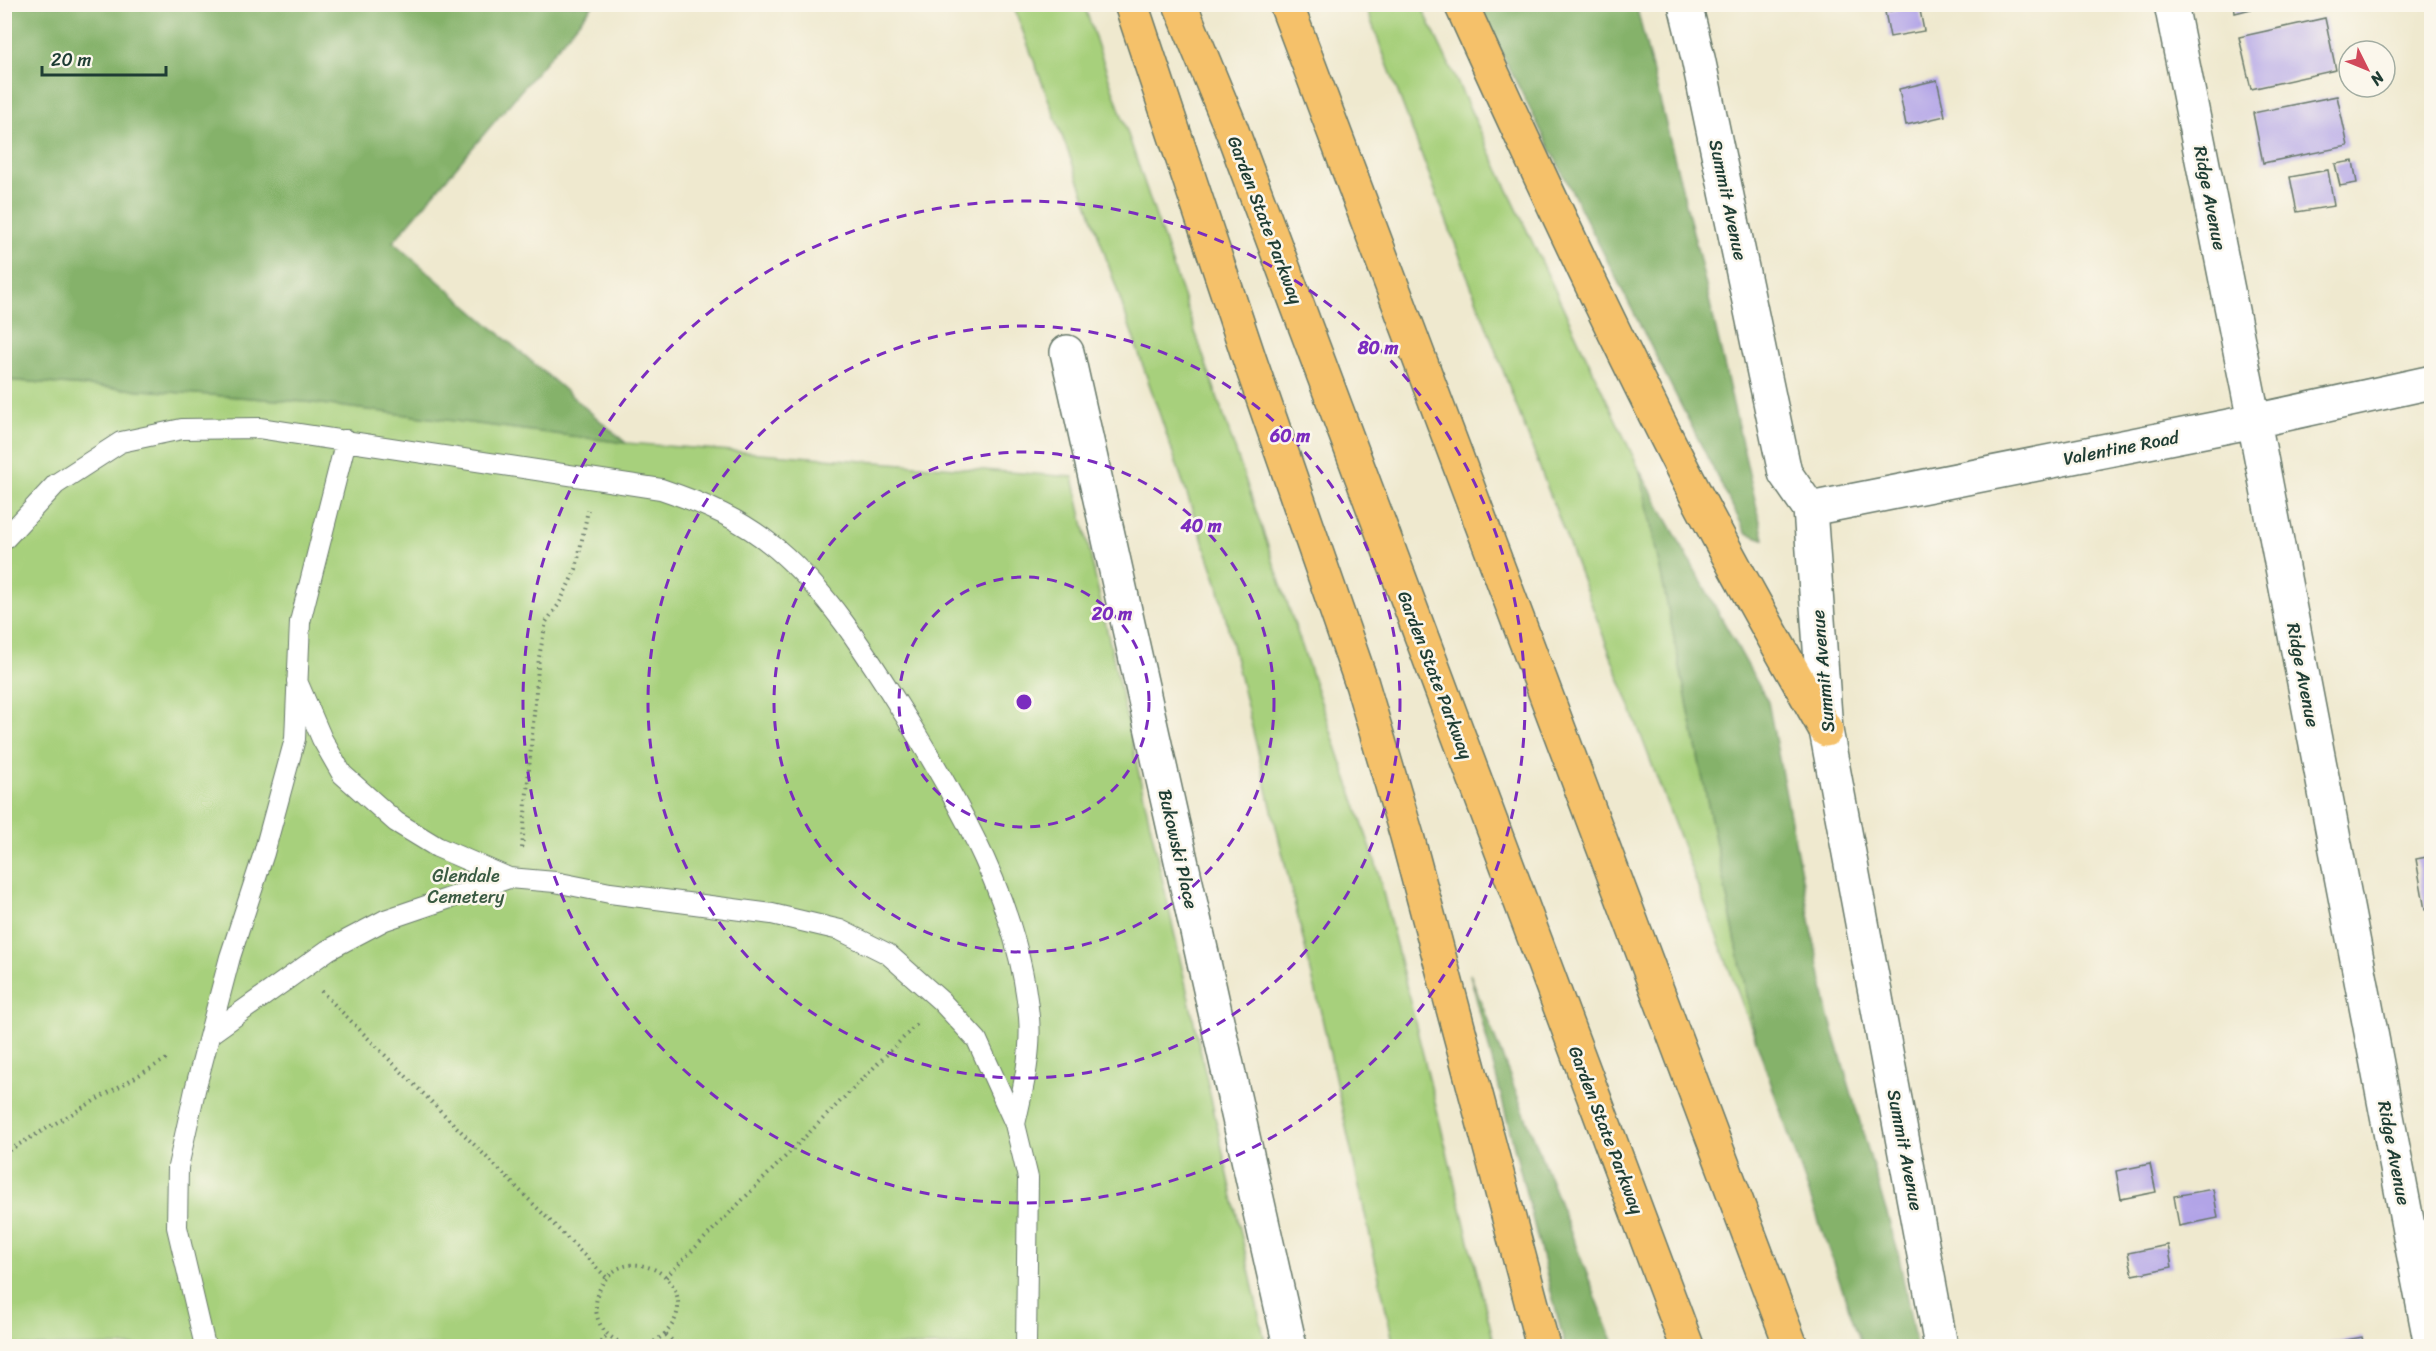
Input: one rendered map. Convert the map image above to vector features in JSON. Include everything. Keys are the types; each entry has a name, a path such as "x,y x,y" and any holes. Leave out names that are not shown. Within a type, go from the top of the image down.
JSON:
{"highway":[{"path":"1131,4 1250,361 1362,684 1407,836 1543,1347"},
{"name":"Garden State Parkway","path":"1180,4 1231,128 1687,1347"},
{"path":"1286,4 1791,1347"},
{"path":"1461,4 1522,138 1680,463 1754,603 1826,730"}],"street":[{"name":"Summit Avenue","path":"1685,4 1785,473 1810,509 1826,730 1941,1347"},
{"name":"Ridge Avenue","path":"2171,4 2254,421 2431,1347"},
{"name":"Bukowski Place","path":"1067,352 1290,1347"},
{"name":"Valentine Road","path":"1810,509 2254,421 2432,382"}],"lane":[{"path":"4,540 56,484 122,442 182,429 259,428 661,489 698,501 739,520 778,550 814,585 864,649 947,784 984,856 1017,950 1029,1018 1026,1076 1015,1124"},
{"path":"205,1347 177,1227 178,1167 210,1034 295,739 300,622 346,440"},
{"path":"297,681 322,739 342,774 396,822 437,847 514,878 772,914 840,930 888,954 940,1001 977,1040 1015,1124 1028,1178 1026,1347"},
{"path":"210,1034 328,950 385,920 514,878"}],"path":[{"path":"514,878 539,657 546,622 559,604 576,569 585,534 592,479"},
{"path":"299,970 606,1278"},
{"path":"666,1277 940,1001"},
{"path":"4,1153 210,1034"},
{"path":"635,1347 622,1345 607,1335 598,1321 595,1308 597,1293 606,1278 619,1268 632,1264 658,1270 674,1288 677,1301 676,1318 666,1335 655,1343 643,1347"},
{"path":"596,1347 607,1335"},
{"path":"666,1335 678,1347"}],"green space":[{"path":"4,5 593,5 393,242 626,443 306,402 5,380"},
{"path":"1013,5 1084,5 1376,864 1495,1346 1394,1346 1321,1013 1217,582 1088,205"},
{"path":"1365,5 1421,5 1640,471 1756,1040"},
{"path":"1479,5 1636,5 1699,256 1764,539 1746,533"},
{"name":"Glendale Cemetery","path":"4,380 306,402 626,443 1073,477 1266,1346 5,1346"},
{"path":"1640,471 1768,702 1828,1013 1898,1252 1916,1346 1862,1346 1756,1040"},
{"path":"1470,974 1615,1346 1565,1346"}],"building":[{"path":"2234,4 2267,4 2267,5 2235,13"},
{"path":"1919,5 1924,31 1890,37 1885,12"},
{"path":"2325,18 2336,70 2251,89 2239,37"},
{"path":"1937,80 1945,116 1906,125 1899,89"},
{"path":"2337,96 2348,146 2263,163 2253,113"},
{"path":"2353,161 2357,183 2340,186 2335,164"},
{"path":"2328,170 2334,206 2297,212 2290,177"},
{"path":"2432,856 2432,909 2425,910 2416,859"},
{"path":"2150,1164 2156,1192 2121,1199 2116,1171"},
{"path":"2213,1189 2218,1218 2179,1226 2174,1196"},
{"path":"2168,1245 2172,1267 2133,1275 2128,1253"},
{"path":"2362,1337 2364,1346 2319,1346 2319,1345"}]}
